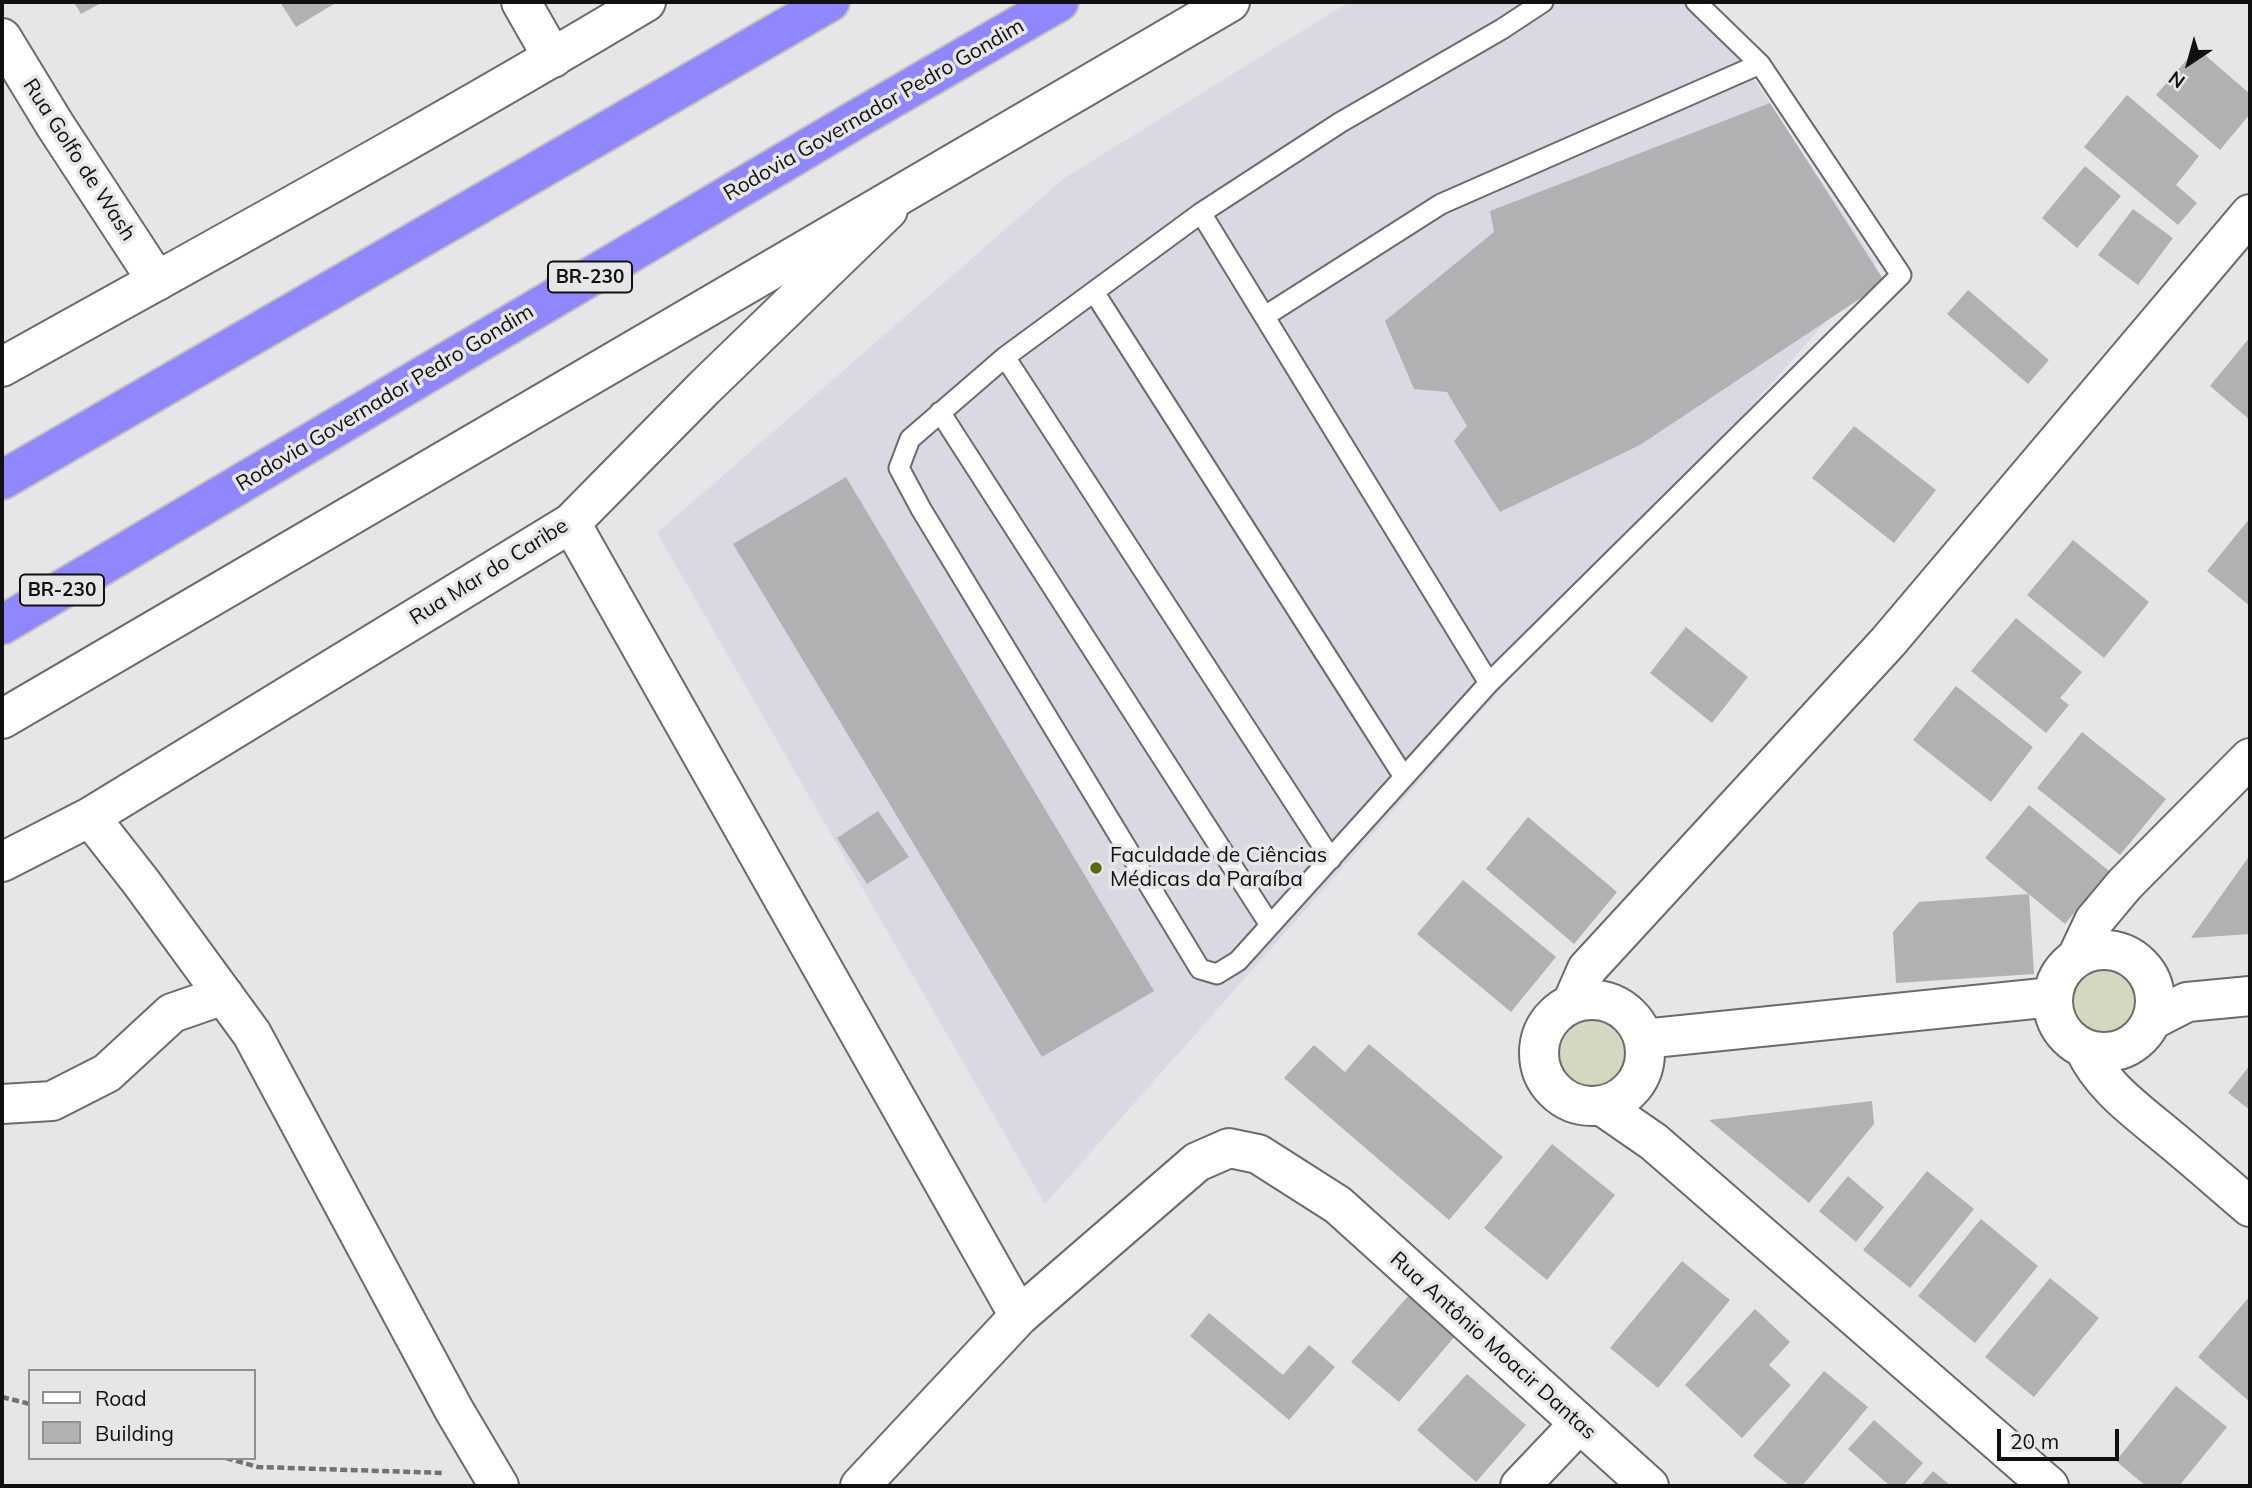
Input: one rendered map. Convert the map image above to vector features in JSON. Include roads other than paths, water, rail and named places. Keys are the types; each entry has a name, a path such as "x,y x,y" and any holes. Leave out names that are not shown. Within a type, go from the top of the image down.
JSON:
{"highway":[{"path":"2,480 830,2"},
{"name":"Rodovia Governador Pedro Gondim","path":"2,625 839,129 1059,2"}],"street":[{"path":"521,2 553,58"},
{"path":"2,367 327,187 646,2"},
{"path":"2,719 1230,2"},
{"name":"Rua Golfo de Wash","path":"2,38 55,125 157,281"},
{"name":"Rua Mar do Caribe","path":"2,862 90,817 571,523 704,388 907,191"},
{"path":"1589,1003 1613,940 1888,642 2250,214"},
{"path":"571,523 1019,1315"},
{"path":"2095,954 2094,921 2137,871 2250,758"},
{"path":"90,817 252,1034 454,1410 495,1481"},
{"path":"2095,954 2127,955 2140,963 2165,1003 2142,1037 2124,1049 2104,1053 2084,1048 2070,1040 2060,1028 2054,1013 2053,997 2056,981 2065,967 2095,954"},
{"path":"2,1104 51,1101 107,1073 172,1013 223,995"},
{"path":"2165,1003 2250,996"},
{"path":"1643,1039 2053,997"},
{"path":"1589,1003 1623,1010 1636,1023 1643,1039 1645,1056 1641,1073 1617,1097 1584,1106 1567,1101 1553,1090 1543,1076 1538,1059 1539,1042 1546,1025 1557,1012 1589,1003"},
{"path":"2084,1048 2103,1079 2250,1207"},
{"path":"2124,1049 2136,1110"},
{"path":"1617,1097 1654,1142 2049,1486"},
{"name":"Rua Antônio Moacir Dantas","path":"860,1486 1019,1315 1198,1162 1229,1148 1258,1154 1338,1205 1648,1486"},
{"path":"1520,1486 1578,1425"}],"lane":[{"path":"1543,2 1502,29 1341,122 1202,213 1005,357 910,439 899,468 928,521 1200,969 1217,974 1238,961 1489,683 1901,275 1760,64 1696,2"},
{"path":"1265,316 1441,204 1760,64"},
{"path":"1202,213 1489,683"},
{"path":"1094,292 1404,777"},
{"path":"1005,357 1331,859"},
{"path":"940,412 1270,925"}],"place":[{"name":"Faculdade de Ciências Médicas da Paraíba","path":"1096,868"}]}
